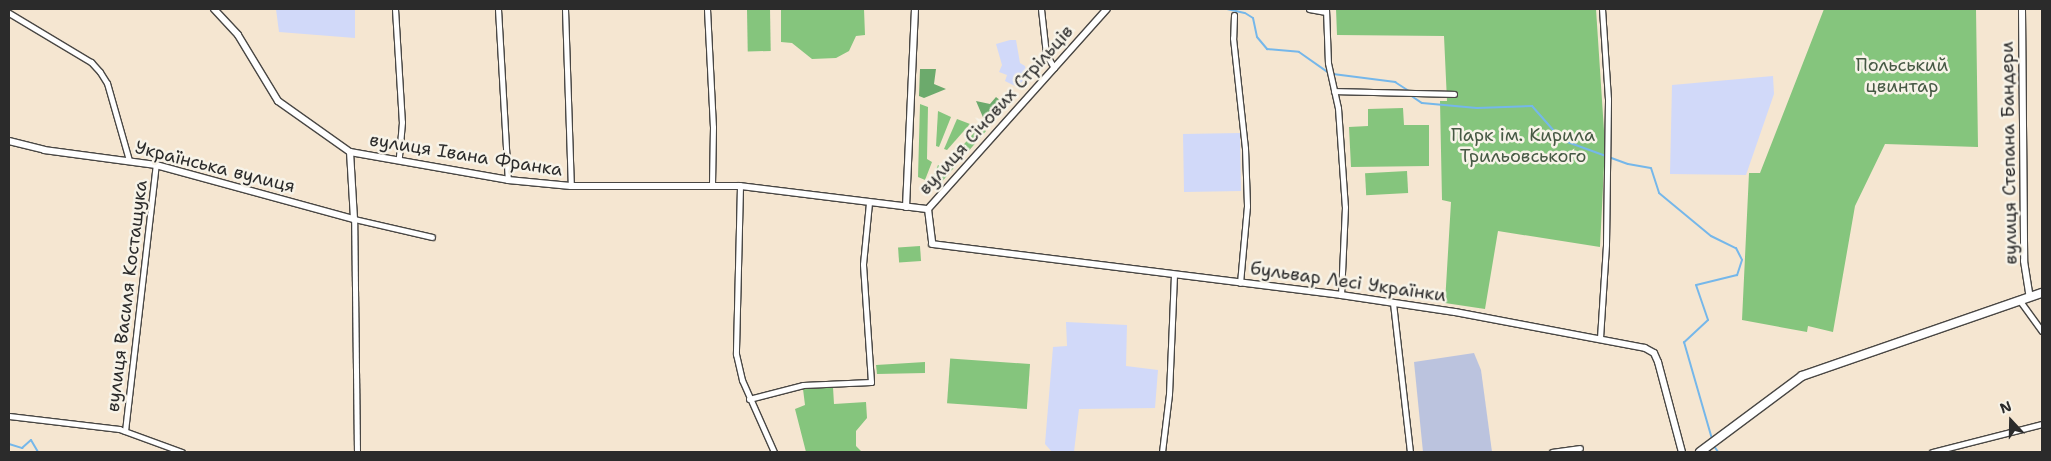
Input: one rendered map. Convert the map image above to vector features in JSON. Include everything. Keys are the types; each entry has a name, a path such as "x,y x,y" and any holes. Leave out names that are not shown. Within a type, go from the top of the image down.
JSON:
{"main road":[{"path":"1700,452 1802,376 2042,293"}],"street":[{"name":"вулиця Івана Франка","path":"214,9 238,35 278,101 350,152 399,159 508,180 571,186 740,186 928,210"},
{"path":"395,9 402,122 399,159"},
{"path":"498,9 508,180"},
{"path":"566,9 571,186"},
{"path":"706,9 713,127 712,185"},
{"path":"906,207 915,9"},
{"path":"1041,9 1046,54 1054,68"},
{"name":"вулиця Січових Стрільців","path":"928,210 1106,9"},
{"path":"1309,9 1326,10 1329,69 1334,91 1345,207 1341,295"},
{"path":"1600,338 1606,244 1608,98 1602,9"},
{"name":"вулиця Степана Бандери","path":"2022,9 2025,267 2030,297"},
{"path":"9,13 91,62 100,72 107,83 129,160"},
{"path":"1234,15 1233,38 1245,148 1247,206 1240,283"},
{"path":"1334,91 1454,94"},
{"name":"Українська вулиця","path":"9,141 44,150 156,165 354,218"},
{"path":"350,152 354,218 357,452"},
{"name":"вулиця Василя Костащука","path":"125,431 156,165"},
{"path":"740,186 734,332 740,372 771,452"},
{"path":"749,399 803,385 871,382 863,264 869,203"},
{"name":"бульвар Лесі Українки","path":"928,210 932,244 1341,295 1640,346 1654,353 1682,452"},
{"path":"354,218 432,237"},
{"path":"1162,452 1169,394 1174,274"},
{"path":"2020,301 2042,332"},
{"path":"1393,303 1410,452"},
{"path":"2042,326 2042,332"},
{"path":"9,416 125,431 182,452"},
{"path":"1932,452 2042,424"},
{"path":"1552,452 1580,448"}],"shaded area":[{"path":"276,9 355,9 355,38 279,32"},
{"path":"1016,40 1020,63 1025,66 1027,77 1017,87 1005,81 1007,75 999,72 1002,65 996,44"},
{"path":"1773,76 1774,94 1746,175 1670,174 1672,85"},
{"path":"1240,133 1241,191 1184,192 1183,134"},
{"path":"1066,322 1127,325 1126,366 1158,370 1155,408 1079,409 1074,452 1052,452 1045,444 1053,347 1067,346"},
{"path":"1474,353 1481,370 1492,452 1423,452 1414,362"}],"green space":[{"path":"747,9 770,9 771,51 748,51"},
{"path":"781,9 864,9 865,35 856,36 849,51 836,58 812,59 792,43 781,42"},
{"name":"Парк ім. Кирила Трильовського","path":"1336,9 1596,9 1605,146 1600,247 1498,231 1485,309 1445,303 1451,202 1442,200 1440,101 1447,101 1444,36 1337,35"},
{"name":"Польський цвинтар","path":"1824,9 1976,9 1978,147 1885,144 1855,206 1833,332 1808,326 1807,332 1742,320 1749,173 1760,173"},
{"path":"920,69 936,69 934,84 946,89 924,98 919,96"},
{"path":"996,97 1007,106 991,124 985,122 976,101 990,104"},
{"path":"920,104 928,107 927,159 932,162 925,180 918,177"},
{"path":"1403,108 1404,125 1429,125 1429,166 1351,167 1349,127 1368,126 1368,109"},
{"path":"938,111 951,117 939,147 936,146"},
{"path":"957,119 970,124 947,150 944,149"},
{"path":"979,127 986,131 939,185 931,182 938,165 944,167"},
{"path":"1407,171 1408,193 1366,195 1365,173"},
{"path":"920,246 921,261 899,262 898,248"},
{"path":"950,358 1030,364 1027,409 947,403"},
{"path":"925,362 925,373 877,374 876,365"},
{"path":"833,387 834,404 866,402 867,418 856,431 856,446 862,452 806,452 795,409 805,405 803,389"}],"waterway":[{"path":"1227,9 1245,13 1253,18 1257,37 1267,49 1299,52 1328,72"},
{"path":"1333,74 1395,82 1409,91"},
{"path":"1410,95 1422,103 1477,108 1532,106 1562,140 1628,164 1651,168 1659,193 1711,236 1736,248 1742,260 1737,275 1696,285 1708,320 1684,342 1712,439"},
{"path":"9,444 22,448 31,440 38,452"},
{"path":"1714,446 1718,452"}]}
